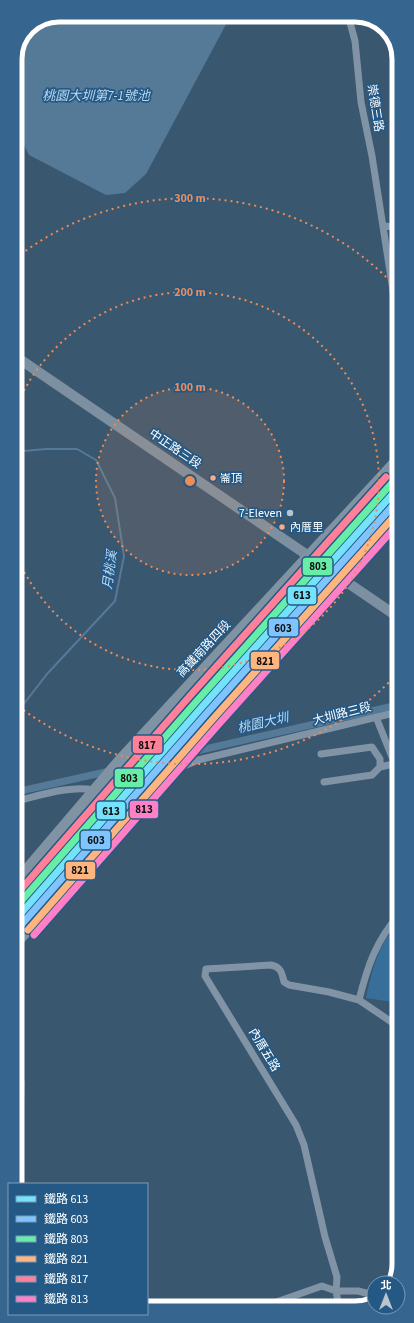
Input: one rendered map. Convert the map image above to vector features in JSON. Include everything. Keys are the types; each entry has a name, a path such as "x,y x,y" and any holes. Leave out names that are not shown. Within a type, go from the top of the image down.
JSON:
{"main road":[{"name":"中正路三段","path":"22,361 392,613"},
{"path":"313,558 392,466"},
{"path":"313,558 392,479"},
{"path":"22,923 194,745 336,574 392,503"},
{"path":"22,937 175,765 182,748 301,606 336,574 392,514"},
{"name":"高鐵南路四段","path":"49,856 116,776 313,558"},
{"name":"高鐵南路四段","path":"93,790 313,558"},
{"path":"22,874 93,790"},
{"path":"24,872 49,856"},
{"path":"22,888 49,856"},
{"path":"38,920 56,886"}],"street":[{"name":"崇德三路","path":"350,22 355,41 361,102 372,156 392,284"},
{"path":"383,226 392,227"},
{"name":"大圳路三段","path":"175,765 184,766 198,760 392,713"},
{"path":"376,717 392,758"},
{"path":"321,754 372,747 380,759 380,767"},
{"path":"324,782 372,775 380,767 392,764"},
{"path":"22,800 85,788 93,790"},
{"path":"392,922 369,962 359,1000 392,1022"},
{"name":"內厝五路","path":"338,1301 336,1291 337,1277 325,1237 304,1146 296,1125 205,976 206,969 272,965 277,966 281,970 284,982 289,985 330,992 359,1000"},
{"path":"279,1301 322,1286 336,1291 358,1291 366,1293"}],"shaded area":[{"path":"392,931 392,1002 366,998 377,958 386,939"}],"water":[{"name":"桃園大圳第7-1號池","path":"59,22 227,22 146,174 125,193 106,195 29,155 22,142 22,59 28,38 38,28"}],"waterway":[{"name":"月桃溪","path":"22,449 24,451 77,449 96,460 115,498 124,556 115,601 47,674 22,706"},
{"name":"桃園大圳","path":"188,753 392,706"},
{"name":"桃園大圳","path":"124,768 176,756"},
{"name":"桃園大圳","path":"22,791 110,771"}],"rail line":[{"name":"817","path":"22,888 189,697 386,477"},
{"name":"803","path":"22,900 195,703 392,483"},
{"name":"613","path":"22,912 201,708 392,495"},
{"name":"603","path":"22,924 207,713 392,507"},
{"name":"821","path":"28,930 213,719 392,519"},
{"name":"813","path":"34,935 219,724 392,531"}],"place":[{"name":"崙頂","path":"213,478"},
{"name":"7-Eleven","path":"290,513"},
{"name":"內厝里","path":"282,527"}]}
